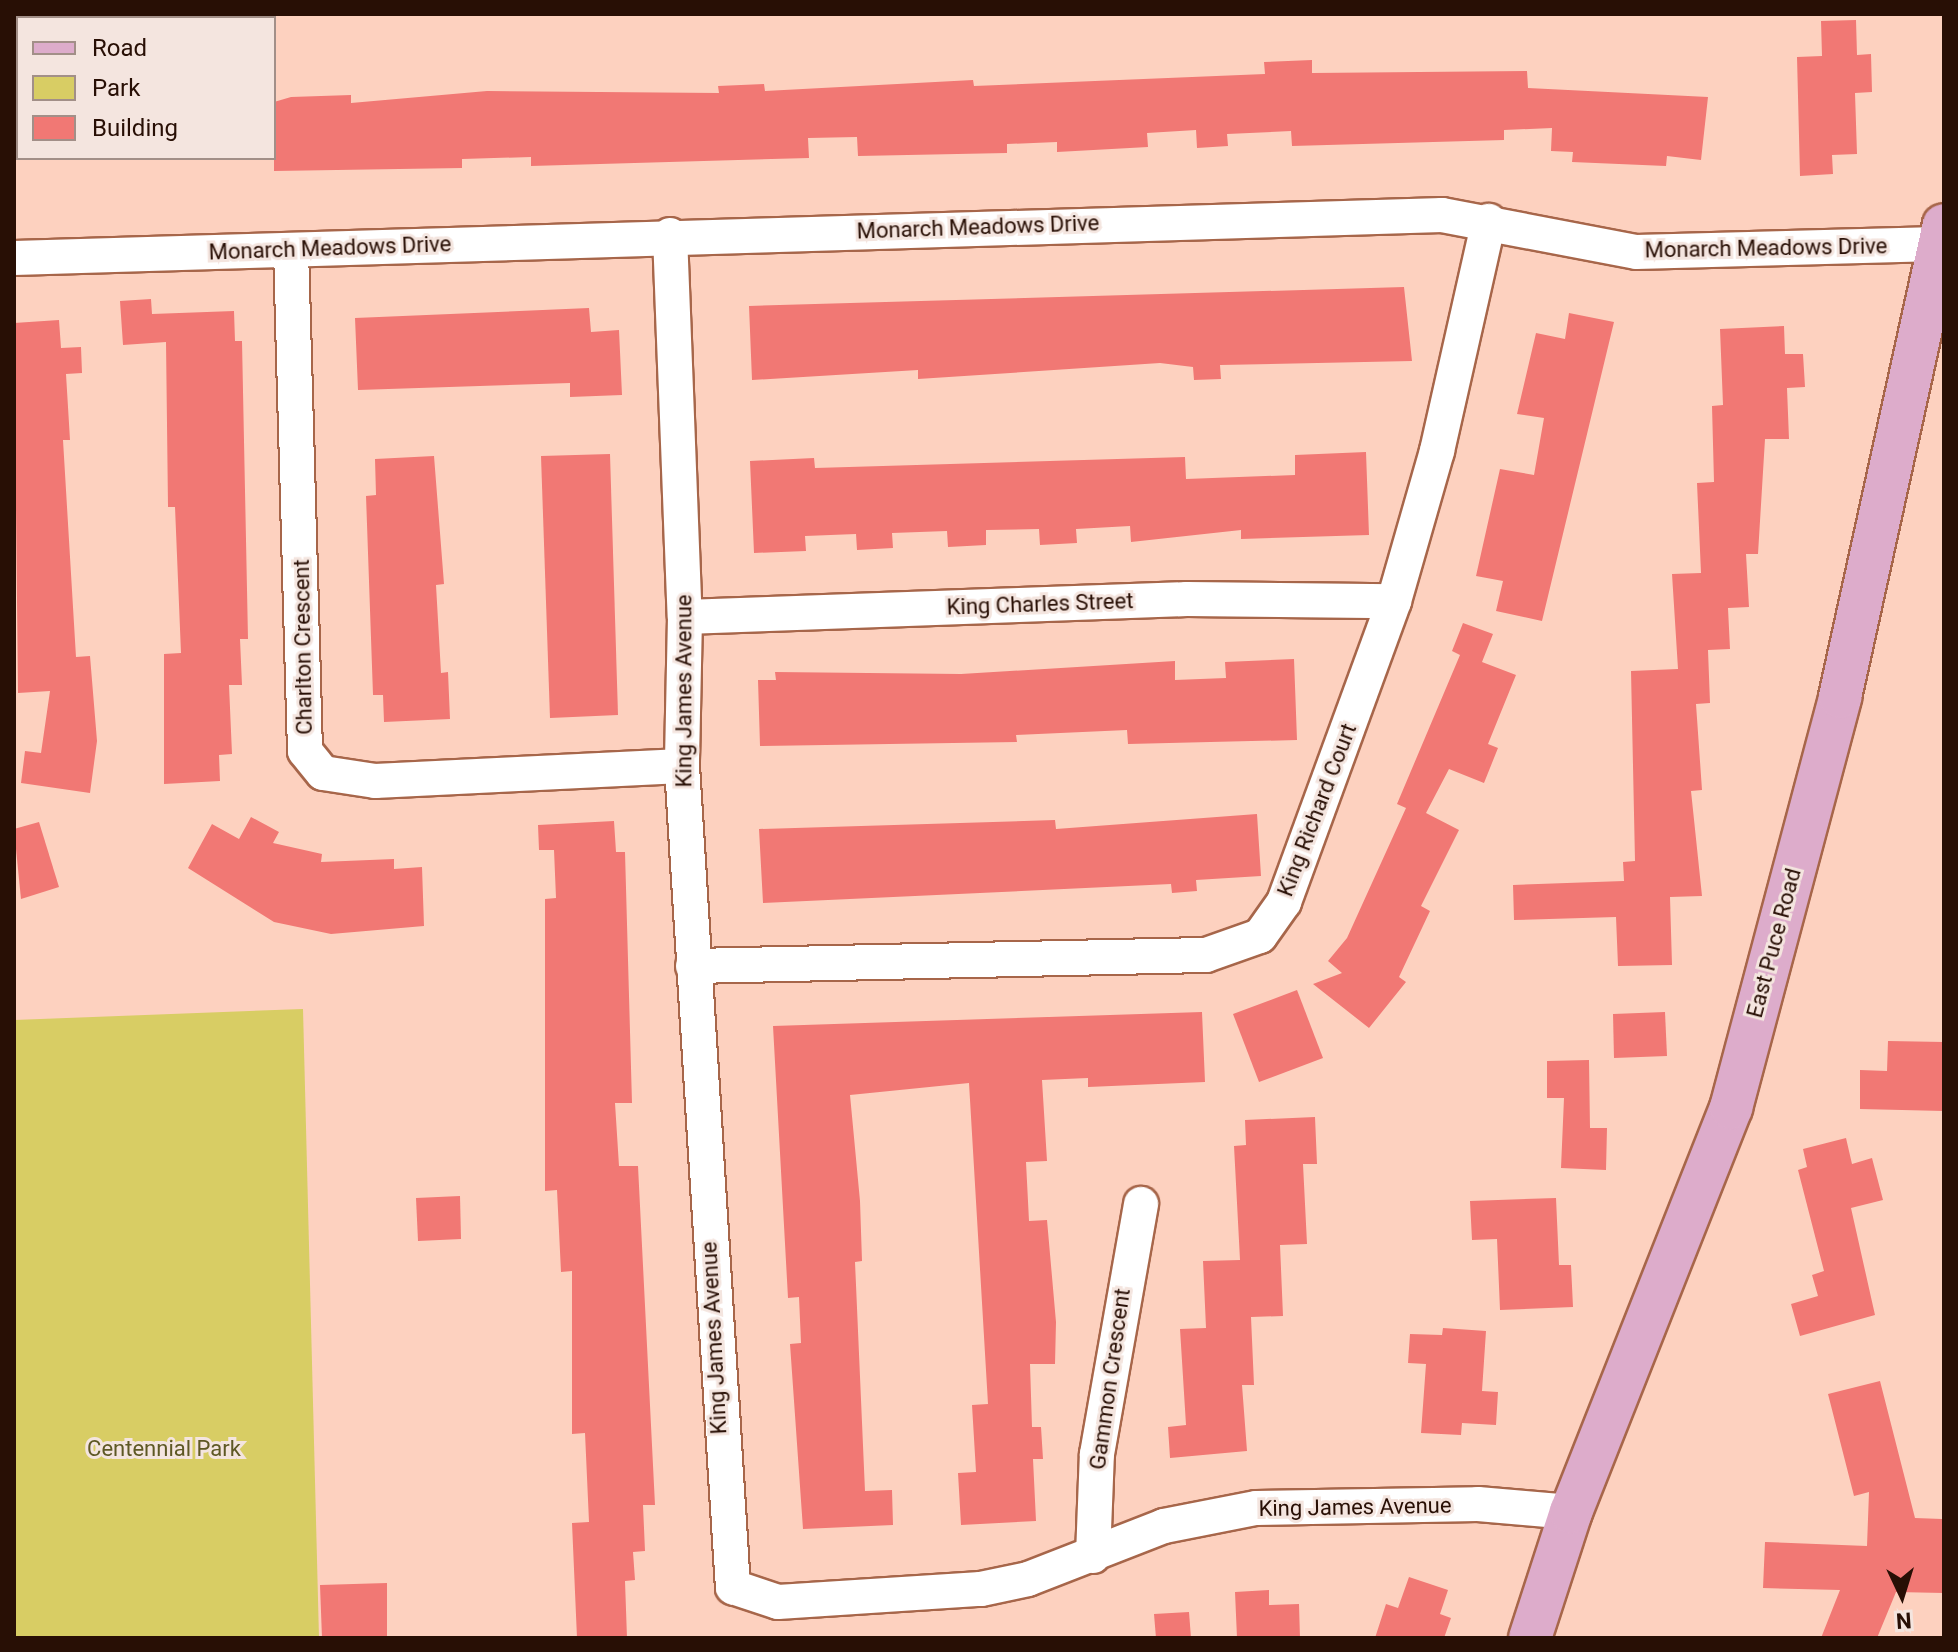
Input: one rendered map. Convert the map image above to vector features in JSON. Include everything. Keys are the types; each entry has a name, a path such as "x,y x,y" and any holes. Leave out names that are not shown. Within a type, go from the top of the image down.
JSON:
{"main road":[{"name":"East Puce Road","path":"1530,1638 1571,1512 1731,1108 1840,697 1941,235"}],"street":[{"name":"Monarch Meadows Drive","path":"14,258 670,235 1442,215 1489,221 1636,252 1941,235"},
{"name":"King Richard Court","path":"693,966 1234,950 1260,936 1284,902 1394,601 1451,395 1489,221"},
{"name":"King James Avenue","path":"670,235 685,617 682,766 733,1587 778,1602 981,1589 1093,1556 1164,1526 1256,1508 1478,1504 1571,1512"},
{"name":"Charlton Crescent","path":"291,250 305,751 323,773 375,781 682,766"},
{"name":"King Charles Street","path":"685,617 1187,599 1394,601"},
{"name":"Gammon Crescent","path":"1093,1556 1097,1454 1141,1204"}],"green space":[{"name":"Centennial Park","path":"303,1009 319,1638 14,1638 14,1020"}],"building":[{"path":"1856,20 1857,55 1871,54 1872,92 1855,93 1857,154 1832,155 1833,174 1800,176 1797,57 1822,56 1821,21"},
{"path":"1312,60 1312,73 1527,71 1528,88 1708,97 1701,160 1667,156 1666,166 1572,162 1573,152 1551,151 1552,128 1504,130 1504,140 1292,146 1291,131 1227,134 1228,146 1197,148 1196,130 1147,133 1148,147 1057,152 1057,142 1007,144 1007,153 858,156 857,137 808,138 809,158 531,166 531,157 462,159 462,168 274,171 276,101 291,97 351,95 351,103 487,91 719,93 718,86 764,84 765,91 973,80 974,86 1265,74 1264,62"},
{"path":"1404,287 1412,361 1220,365 1221,379 1194,380 1193,367 1160,363 918,379 918,370 752,380 749,306"},
{"path":"151,299 152,314 234,311 235,341 242,341 248,639 240,639 242,685 229,685 232,754 219,755 220,781 164,784 164,654 181,653 175,507 168,507 166,342 123,345 120,301"},
{"path":"589,308 591,332 619,330 622,395 570,397 570,383 358,390 355,318"},
{"path":"1569,313 1614,322 1542,621 1496,611 1503,581 1476,576 1500,469 1534,475 1544,418 1517,414 1536,333 1565,339"},
{"path":"59,320 61,348 81,347 82,373 66,374 70,440 63,440 76,657 90,656 97,741 90,793 21,783 25,751 41,753 50,691 18,693 14,323"},
{"path":"1784,326 1785,354 1803,354 1805,387 1787,388 1789,439 1765,439 1758,554 1746,554 1749,607 1728,608 1730,649 1708,650 1710,703 1696,704 1702,790 1691,791 1702,896 1670,897 1672,965 1618,966 1616,917 1514,920 1513,885 1624,881 1623,862 1635,861 1631,671 1678,669 1672,574 1701,573 1697,483 1714,482 1712,406 1723,405 1720,329"},
{"path":"1366,452 1369,535 1241,539 1241,530 1131,542 1130,526 1076,529 1077,543 1040,545 1039,529 986,530 986,545 948,547 947,531 892,533 893,548 857,550 856,534 805,536 806,551 754,553 750,461 814,458 815,468 1185,457 1186,479 1295,475 1295,455"},
{"path":"610,454 618,715 550,718 541,456"},
{"path":"434,456 444,584 436,585 441,673 448,672 450,719 384,722 383,695 373,695 366,496 376,495 375,459"},
{"path":"1463,623 1493,634 1482,662 1516,675 1488,744 1498,748 1484,783 1449,769 1426,813 1459,830 1421,906 1430,911 1399,977 1406,982 1369,1028 1313,984 1342,973 1328,961 1347,938 1406,808 1397,804 1460,655 1452,651"},
{"path":"1294,659 1297,740 1128,744 1127,730 1016,735 1017,742 760,746 758,680 776,680 775,672 961,674 1175,661 1175,680 1226,678 1225,662"},
{"path":"1257,814 1261,876 1196,880 1197,891 1172,893 1171,884 763,903 759,829 1055,820 1056,829"},
{"path":"251,817 279,832 273,843 322,854 321,862 394,859 394,869 422,867 424,926 331,934 274,922 188,868 212,824 239,839"},
{"path":"614,821 616,852 625,852 632,1103 615,1103 619,1166 638,1166 655,1505 643,1505 645,1551 633,1552 635,1580 625,1581 627,1638 577,1638 572,1523 589,1522 585,1433 572,1434 572,1271 561,1272 557,1190 545,1191 545,899 556,898 554,850 539,850 538,825"},
{"path":"39,822 59,887 21,899 14,829"},
{"path":"1297,990 1323,1058 1259,1082 1233,1014"},
{"path":"1202,1012 1205,1082 1088,1087 1088,1078 1042,1080 1047,1161 1026,1162 1029,1221 1047,1220 1056,1322 1055,1364 1030,1364 1032,1427 1041,1427 1043,1459 1033,1459 1036,1521 961,1525 958,1473 976,1472 972,1405 988,1404 969,1083 850,1095 860,1201 862,1261 855,1262 865,1491 892,1490 893,1525 803,1529 790,1344 801,1343 799,1297 788,1298 773,1026"},
{"path":"1665,1012 1667,1056 1614,1058 1613,1014"},
{"path":"1888,1041 1944,1042 1944,1111 1860,1109 1860,1070 1887,1071"},
{"path":"1589,1060 1590,1128 1607,1128 1606,1170 1561,1168 1564,1098 1547,1098 1547,1061"},
{"path":"1315,1117 1317,1164 1303,1164 1307,1244 1280,1245 1283,1316 1251,1317 1254,1385 1242,1385 1247,1451 1170,1458 1168,1427 1186,1425 1180,1329 1206,1328 1203,1261 1240,1260 1234,1146 1246,1145 1245,1120"},
{"path":"1846,1138 1852,1164 1872,1158 1883,1200 1851,1208 1875,1315 1800,1336 1791,1304 1818,1296 1812,1275 1824,1271 1798,1170 1807,1167 1803,1149"},
{"path":"460,1196 461,1239 418,1241 416,1198"},
{"path":"1556,1198 1559,1265 1571,1265 1573,1307 1500,1310 1497,1239 1472,1240 1470,1201"},
{"path":"1443,1328 1486,1331 1482,1391 1498,1392 1496,1425 1462,1423 1461,1435 1421,1433 1426,1364 1408,1363 1410,1334 1442,1335"},
{"path":"1880,1381 1915,1518 1942,1519 1944,1593 1896,1592 1877,1638 1821,1638 1840,1590 1763,1588 1765,1542 1867,1546 1869,1492 1854,1496 1828,1394"},
{"path":"1409,1577 1448,1590 1440,1614 1451,1618 1444,1638 1375,1638 1386,1604 1398,1608"},
{"path":"387,1583 387,1638 322,1638 320,1585"},
{"path":"1269,1590 1269,1605 1299,1604 1300,1638 1237,1638 1235,1592"},
{"path":"1189,1612 1191,1638 1156,1638 1154,1614"}]}
